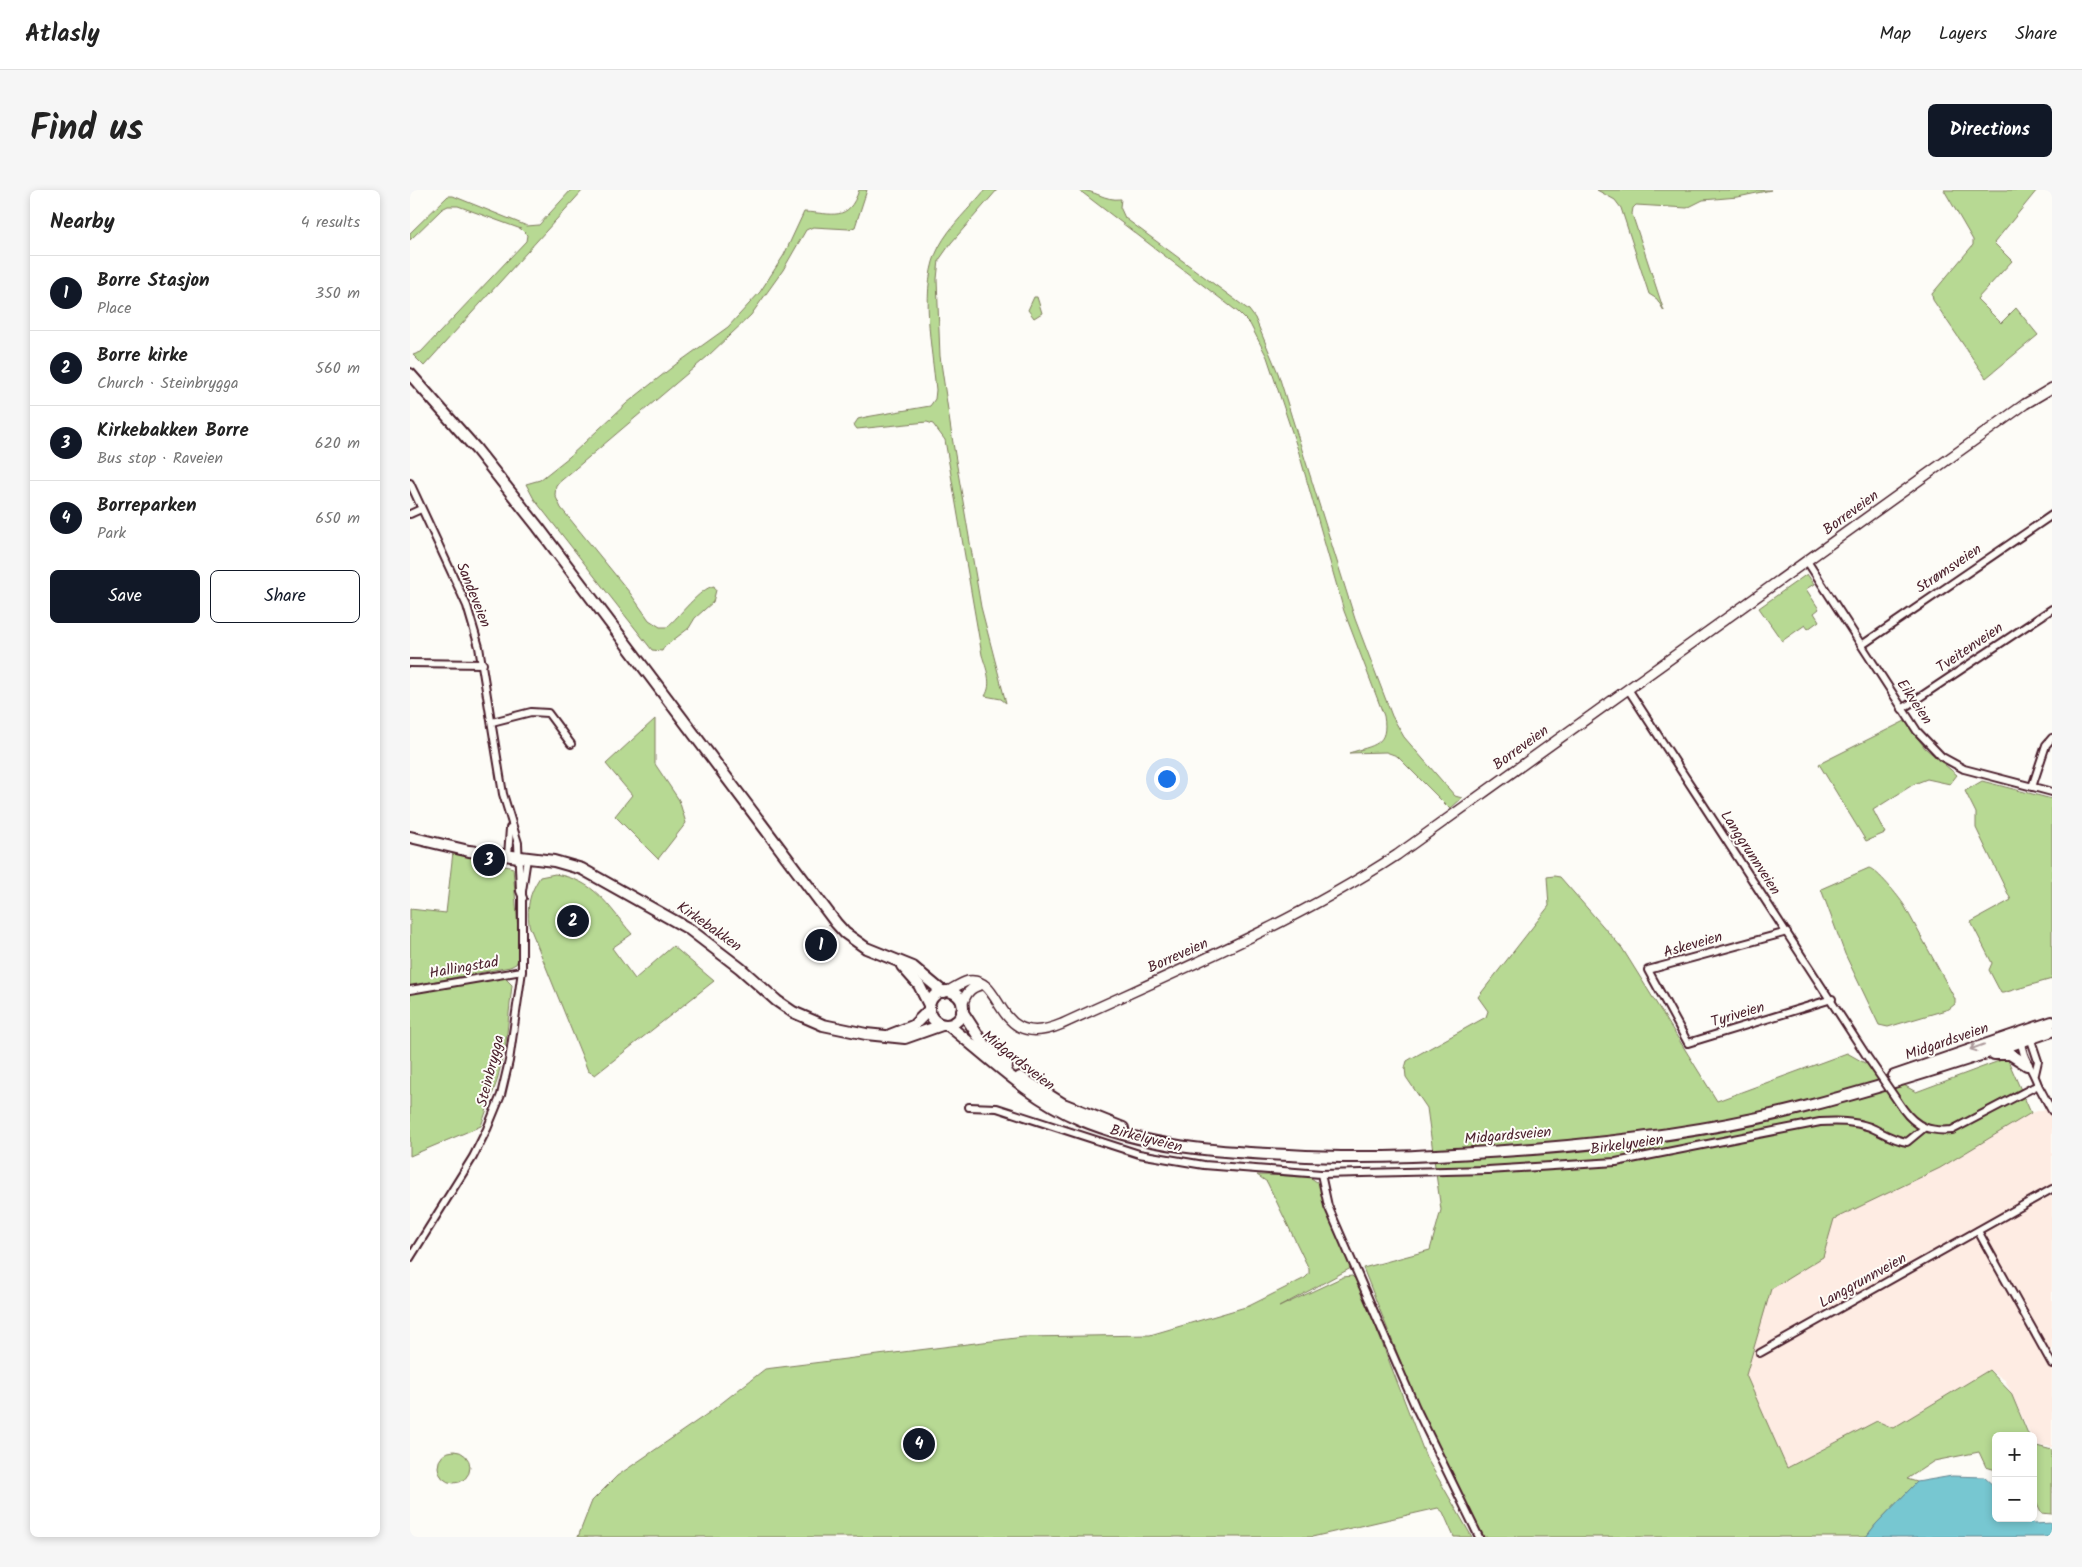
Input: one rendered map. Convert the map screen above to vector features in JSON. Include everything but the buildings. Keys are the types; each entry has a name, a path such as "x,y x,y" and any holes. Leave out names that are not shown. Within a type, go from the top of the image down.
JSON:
{"main road":[{"path":"410,374 477,450 538,527 836,923 845,933 866,948 912,967 945,992 956,995 962,1008"},
{"name":"Borreveien","path":"981,985 991,992 1014,1025 1027,1030 1042,1031 1268,930 1341,891 1373,871 2026,404 2052,388"},
{"name":"Kirkebakken","path":"410,837 469,851 554,861 582,869 661,912 714,947 778,1001 808,1020 842,1030 904,1038 945,1025"},
{"path":"898,962 919,985 933,1020 945,1025 957,1021 966,993 981,985 975,981 968,982 934,996 929,1008"},
{"name":"Kirkebakken","path":"884,1036 913,1026 929,1008"},
{"name":"Midgardsveien","path":"962,1008 982,1042 1020,1078 1081,1112 1159,1141"},
{"name":"Midgardsveien","path":"945,1025 1013,1080 1055,1108 1108,1131 1147,1141 1159,1141 1223,1151 1298,1156 1378,1157 1462,1155 1600,1143 1698,1130 1798,1109 1894,1083 1981,1055 2025,1037 2052,1022"},
{"name":"Midgardsveien","path":"1854,1093 1891,1077 2025,1037 2052,1031"},
{"path":"1981,1055 2010,1054 2027,1065"}],"street":[{"name":"Sandeveien","path":"410,482 467,606 483,664 503,794 518,857"},
{"path":"410,514 421,509"},
{"name":"Strømsveien","path":"1862,645 2052,515"},
{"name":"Eikveien","path":"1807,561 1902,709 1918,731 1942,757 1964,769 2052,792"},
{"name":"Tveitenveien","path":"1902,709 2052,609"},
{"path":"410,663 483,664"},
{"name":"Langgrunnveien","path":"1628,689 1832,999 1866,1055 1903,1109 1924,1128"},
{"path":"492,722 530,712 548,713 571,744"},
{"path":"2032,787 2046,745 2052,738"},
{"name":"Sandeveien","path":"511,824 518,843 518,857"},
{"name":"Steinbrygga","path":"410,1258 473,1157 501,1095 509,1061 522,971 522,898 518,857"},
{"name":"Askeveien","path":"1669,1009 1648,970 1787,932"},
{"name":"Hallingstad","path":"410,990 522,971"},
{"name":"Tyriveien","path":"1669,1009 1688,1043 1832,999"},
{"path":"2025,1037 2027,1065 2035,1074 2038,1085 2052,1110"},
{"path":"2025,1037 2038,1061 2035,1074"},
{"path":"1924,1128 1941,1131 1959,1128 2038,1085"},
{"name":"Birkelyveien","path":"969,1107 997,1108 1139,1154 1204,1165 1321,1174 1488,1170 1616,1162 1820,1122 1841,1120 1857,1123 1898,1141 1907,1142 1924,1128"},
{"path":"1321,1174 1328,1206 1416,1408 1479,1537"},
{"name":"Langgrunnveien","path":"1760,1353 2052,1189"},
{"path":"1978,1231 2052,1364"}],"shaded area":[{"path":"2052,1107 2052,1447 2037,1445 2037,1432 2029,1432 2005,1380 1989,1370 1893,1428 1877,1421 1787,1468 1746,1375 1771,1289 1823,1257 1834,1219 1940,1168 2031,1113"}],"green space":[{"path":"571,190 583,190 424,366 413,355 421,352 526,241 527,235 521,229 458,206 448,206 442,209 410,240 410,233 448,196 453,196 527,226 539,225"},
{"path":"859,190 867,190 855,227 849,229 813,227 806,230 783,270 751,315 708,356 556,485 555,495 561,508 630,593 649,620 660,627 667,627 696,597 714,586 716,590 713,602 695,618 689,628 664,647 662,651 652,650 534,499 526,484 540,480 569,457 627,403 675,365 728,327 760,292 784,255 804,212 838,214 844,212 850,208"},
{"path":"985,190 997,190 951,243 939,260 937,279 940,356 981,607 1006,703 1001,699 985,696 989,681 982,655 945,440 933,424 927,422 857,429 854,425 858,419 866,417 930,406 935,399 936,390 928,317 928,298 933,262 939,247 949,232"},
{"path":"1079,190 1121,199 1120,207 1125,218 1249,310 1255,318 1278,373 1355,619 1392,716 1404,737 1455,796 1462,798 1450,809 1397,756 1386,752 1349,753 1372,746 1382,739 1385,726 1384,716 1344,611 1299,453 1267,357 1250,324 1238,312"},
{"path":"1597,190 1771,190 1738,197 1703,200 1687,208 1636,205 1633,208 1632,214 1664,311 1657,299 1649,294 1621,208 1615,200"},
{"path":"1944,190 2037,190 1994,243 2012,261 1977,299 2001,323 2016,308 2038,335 1986,378 1933,300 1932,294 1973,245 1973,240"},
{"path":"1034,297 1037,297 1042,313 1034,318 1028,310"},
{"path":"1807,574 1814,584 1806,589 1819,609 1814,613 1819,621 1808,629 1805,625 1782,641 1759,608"},
{"path":"655,719 655,764 679,800 686,823 658,859 615,816 632,795 606,764"},
{"path":"1905,721 1925,748 1957,775 1950,784 1927,779 1914,784 1873,810 1885,833 1866,841 1819,764"},
{"path":"1982,781 2052,799 2052,979 2003,993 2001,993 1989,970 1992,963 1971,922 2011,900 1976,828 1976,813 1965,791"},
{"path":"453,852 513,868 520,955 516,964 510,967 410,986 410,909 446,913"},
{"path":"1869,868 1882,878 1904,905 1955,999 1955,1004 1949,1009 1888,1027 1879,1025 1845,954 1821,889"},
{"path":"555,874 569,877 591,888 632,934 612,948 635,979 673,946 714,981 595,1075 588,1071 529,925 528,911 533,889 540,877"},
{"path":"1547,877 1560,877 1622,948 1717,1101 1847,1053 1916,1092 2007,1058 2031,1113 1940,1168 1834,1219 1823,1257 1771,1289 1746,1375 1787,1468 1877,1421 1893,1428 1989,1370 2011,1393 2027,1432 1992,1432 1992,1469 1986,1467 1979,1452 1934,1461 1907,1479 1917,1482 1876,1524 1866,1537 1478,1537 1415,1397 1363,1268 1430,1250 1441,1210 1427,1108 1406,1077 1405,1068 1407,1061 1486,1017 1488,1011 1478,997 1549,906"},
{"path":"504,977 512,985 506,1042 497,1081 481,1126 410,1156 410,994"},
{"path":"1257,1175 1308,1176 1320,1184 1351,1268 1279,1307 1343,1277 1352,1276 1359,1283 1426,1457 1472,1537 1454,1537 1443,1512 1438,1508 1312,1537 578,1537 592,1501 617,1476 710,1412 765,1369 1024,1337 1150,1335 1249,1306 1305,1278 1309,1274 1309,1269 1267,1182"},
{"path":"2037,1446 2052,1450 2052,1514 2041,1513 2037,1504"},
{"path":"454,1451 460,1452 465,1456 469,1461 469,1473 465,1478 460,1482 454,1483 448,1482 443,1478 439,1473 438,1467 439,1461 443,1456 448,1452"}],"water":[{"path":"1952,1476 1984,1477 1992,1484 1992,1522 2052,1523 2052,1537 1866,1537 1876,1524 1917,1482"}],"place":[{"name":"Kirkebakken Borre","path":"489,860"},
{"name":"Borre kirke","path":"573,921"},
{"name":"Borre Stasjon","path":"821,945"},
{"name":"Borreparken","path":"919,1444"}]}
